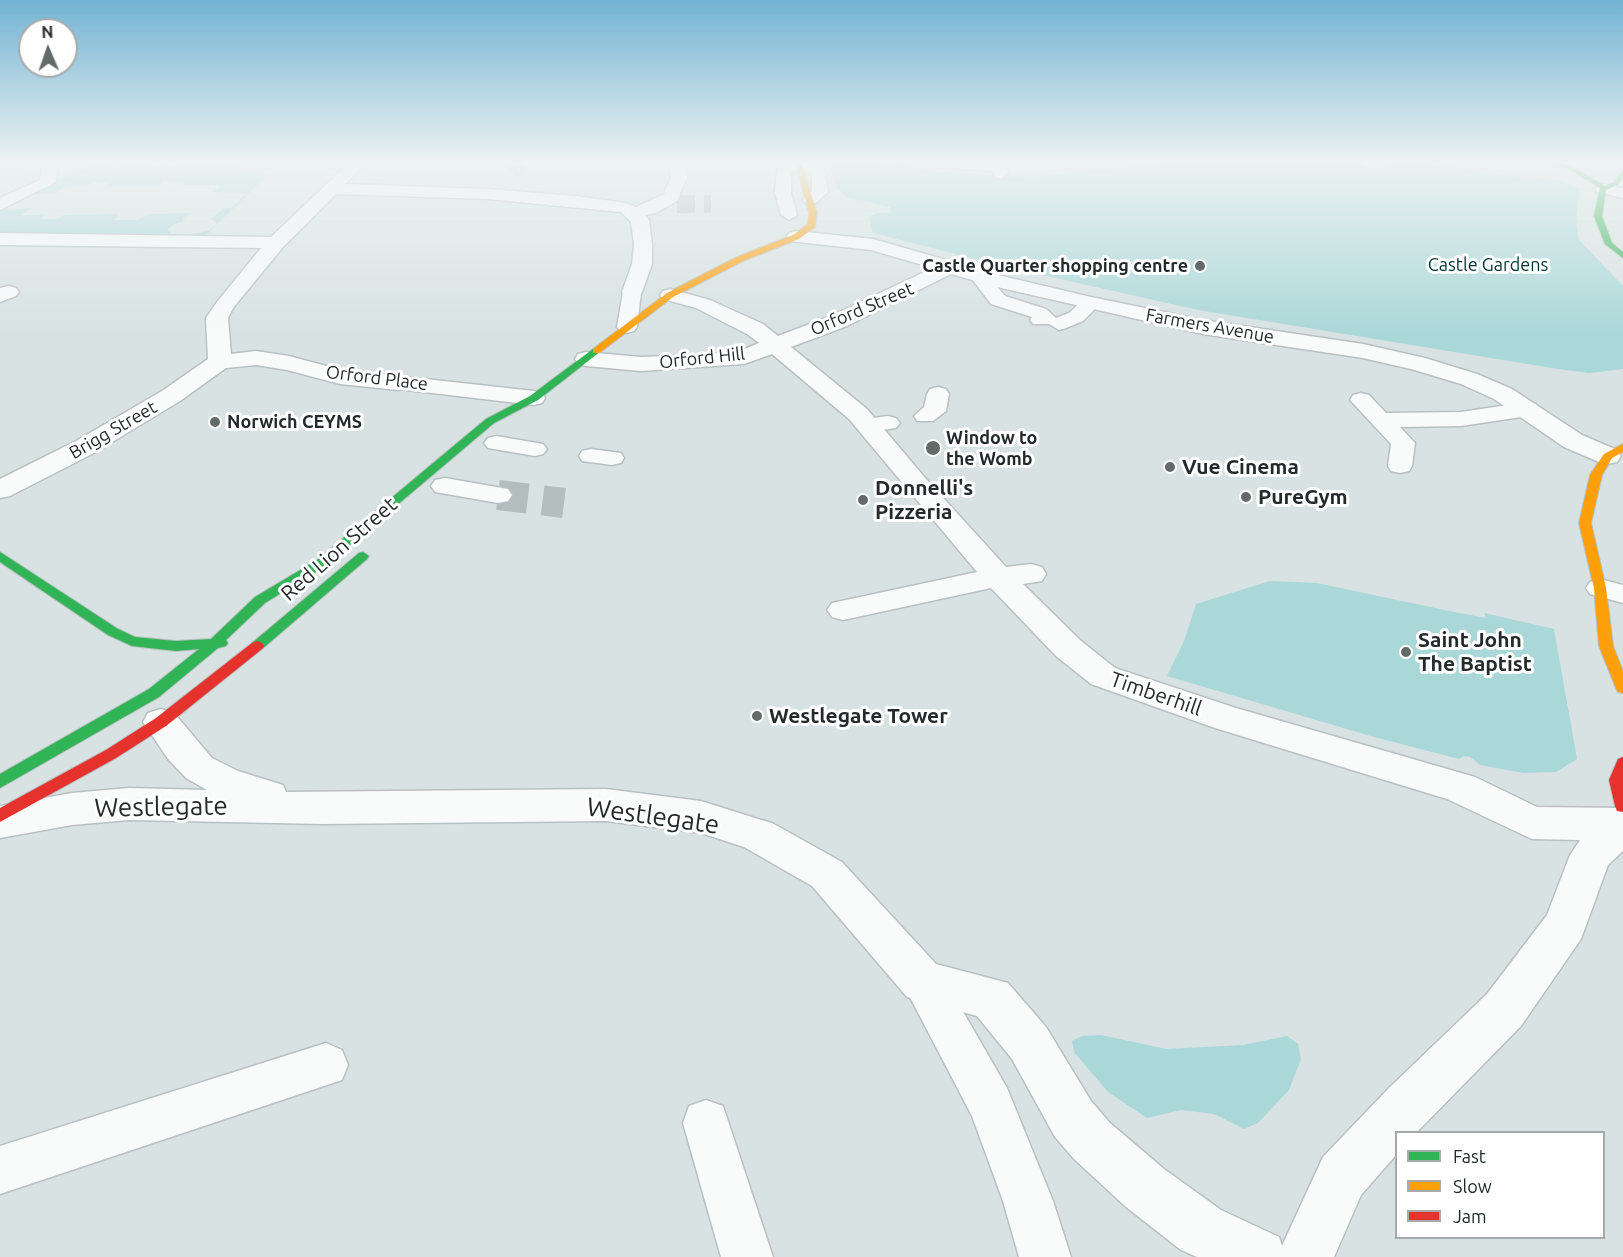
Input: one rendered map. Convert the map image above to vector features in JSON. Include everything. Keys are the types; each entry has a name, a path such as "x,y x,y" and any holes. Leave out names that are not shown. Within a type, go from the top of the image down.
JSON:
{"street":[{"path":"220,362 217,318 276,243 299,220"},
{"path":"632,292 642,264 640,220"},
{"path":"757,252 775,240 786,220"},
{"path":"796,237 812,225 812,220"},
{"path":"1601,220 1602,229 1610,244 1623,256"},
{"name":"Red Lion Street","path":"157,708 214,644 260,600 321,563 490,421 534,398 670,295 757,252 796,237"},
{"name":"Farmers Avenue","path":"796,237 873,245 978,275 1091,303 1203,327 1363,351 1417,363 1469,379 1528,409 1573,441 1615,452"},
{"path":"0,239 276,243"},
{"name":"Orford Street","path":"772,345 839,321 926,281 948,267"},
{"name":"Orford Hill","path":"586,359 642,364 698,363 744,357 772,345 755,329 730,315 703,304 670,295"},
{"name":"Timberhill","path":"772,345 858,414 878,424 998,577 1068,648 1105,661 1228,719 1365,746 1461,788 1532,823 1623,825"},
{"name":"Orford Place","path":"220,362 256,358 289,363 340,377 398,383"},
{"name":"Brigg Street","path":"0,490 94,441 171,396 220,362"},
{"name":"Red Lion Street","path":"503,438 534,398"},
{"path":"1615,452 1596,475 1585,523 1611,591 1606,646 1623,688"},
{"path":"448,484 498,495"},
{"name":"Red Lion Street","path":"157,708 269,635 371,549"},
{"path":"0,556 113,632 132,641 176,646 237,643 269,635"},
{"path":"843,610 998,577 1031,574"},
{"path":"132,641 145,660"},
{"path":"152,678 157,708"},
{"path":"0,782 157,708"},
{"path":"0,816 111,754 157,708"},
{"name":"Westlegate","path":"157,708 181,750 208,773 225,782 266,796 324,808"},
{"path":"1623,763 1617,780 1623,806"},
{"name":"Westlegate","path":"0,822 72,808 129,804 324,808 608,795 701,817 758,835 827,874 923,982"},
{"path":"1306,1257 1342,1176 1407,1106 1504,1010 1565,925 1591,855 1623,825"},
{"path":"923,982 991,998 1029,1043 1073,1119 1092,1141 1145,1188 1201,1230 1259,1257"}],"lane":[{"path":"978,275 998,300 1039,313 1050,322 1076,317 1091,303"},
{"path":"627,327 632,292"},
{"name":"Orford Place","path":"398,383 534,398"},
{"path":"925,416 935,411 938,394"},
{"path":"1361,399 1403,444 1400,466"},
{"path":"1380,420 1461,419 1528,409"},
{"path":"503,438 535,449"},
{"name":"Westlegate","path":"923,982 991,1104 1028,1202 1045,1257"},
{"path":"0,1170 326,1065"},
{"path":"706,1123 747,1257"}],"green space":[{"path":"0,220 185,221 174,224 167,230 174,235 191,235 210,230 217,223 212,220 222,220 205,236 0,232"},
{"name":"Castle Gardens","path":"870,220 1576,220 1579,240 1623,286 1623,369 1589,373 1558,369 1198,310 1011,268 873,233"},
{"path":"1270,581 1317,583 1486,618 1484,613 1554,629 1577,759 1556,772 1523,773 1480,765 1470,757 1464,756 1459,759 1374,737 1167,676 1184,641 1196,604"},
{"path":"1101,1035 1166,1049 1243,1045 1287,1036 1298,1044 1301,1059 1289,1090 1258,1123 1244,1129 1214,1114 1181,1110 1147,1118 1108,1092 1074,1052 1072,1041 1082,1036"}],"tunnel":[{"path":"498,495 564,503"}],"traffic: fast":[{"path":"1599,220 1609,244 1623,256"},
{"path":"0,782 154,693 214,644 260,600 321,563 490,421 534,398 596,351"},
{"path":"0,556 113,632 132,641 176,646 221,643"},
{"path":"257,646 363,556"}],"traffic: slow":[{"path":"596,351 670,295 740,259 796,237 812,225 812,220"},
{"path":"1623,447 1608,456 1596,475 1585,523 1600,588 1606,646 1623,688"}],"traffic: jam":[{"path":"0,816 111,754 161,722 257,646"},
{"path":"1623,763 1617,780 1623,806"}],"place":[{"name":"Castle Quarter shopping centre","path":"1200,266"},
{"name":"Norwich CEYMS","path":"215,422"},
{"name":"Window to the Womb","path":"933,448"},
{"name":"Vue Cinema","path":"1170,467"},
{"name":"PureGym","path":"1246,497"},
{"name":"Donnelli's Pizzeria","path":"863,500"},
{"name":"Saint John The Baptist","path":"1406,652"},
{"name":"Westlegate Tower","path":"757,716"}]}
